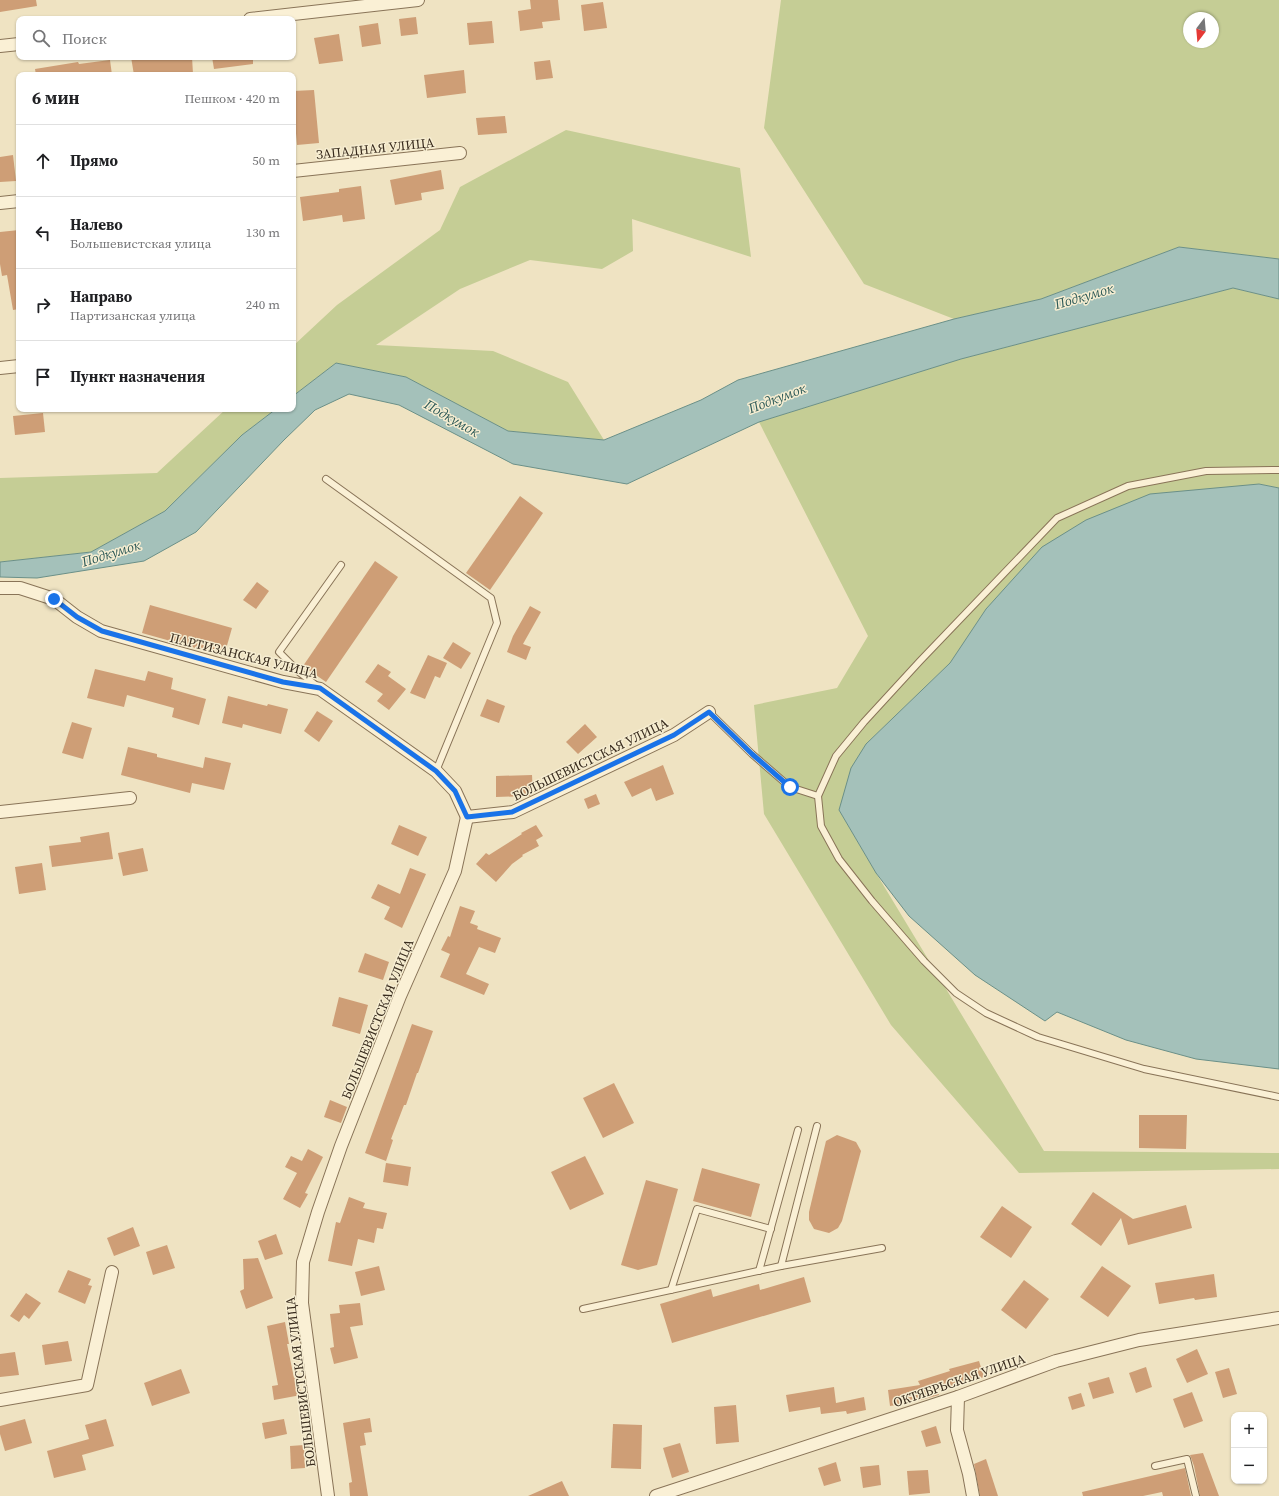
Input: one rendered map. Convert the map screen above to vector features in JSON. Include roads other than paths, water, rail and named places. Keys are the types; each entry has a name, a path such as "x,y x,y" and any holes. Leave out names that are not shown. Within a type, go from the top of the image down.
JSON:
{"street":[{"path":"277,16 418,0"},
{"path":"0,46 16,44"},
{"name":"ЗАПАДНАЯ УЛИЦА","path":"296,171 460,153"},
{"path":"0,203 16,201"},
{"path":"0,368 16,366"},
{"name":"ПАРТИЗАНСКАЯ УЛИЦА","path":"0,588 20,588 54,599 77,617 102,631 283,682 320,688 436,771 455,791 467,817"},
{"name":"БОЛЬШЕВИСТСКАЯ УЛИЦА","path":"328,1496 302,1303 303,1262 318,1212 341,1146 400,996 455,871 467,817 512,812 674,735 709,712"},
{"path":"0,812 130,798"},
{"path":"0,1400 87,1385 112,1272"},
{"name":"ОКТЯБРЬСКАЯ УЛИЦА","path":"656,1496 958,1397 1056,1361 1131,1342 1279,1318"},
{"path":"958,1397 957,1430 969,1474 973,1496"}],"lane":[{"path":"1279,470 1206,471 1128,486 1057,518 920,661 864,722 836,756 818,796 821,826 839,859 872,901 924,961 956,993 986,1013 1038,1037 1144,1069 1279,1097"},
{"path":"326,479 490,598 497,623 436,771"},
{"path":"320,688 299,672 279,652 340,565"},
{"path":"709,712 752,754 790,787 818,796"},
{"path":"781,1266 817,1126"},
{"path":"759,1272 798,1130"},
{"path":"671,1290 697,1209 771,1229"},
{"path":"583,1309 781,1266 882,1248"},
{"path":"1155,1466 1187,1459 1196,1496"}],"water":[{"name":"Подкумок","path":"1179,247 1279,259 1279,299 1233,288 961,359 759,422 627,484 513,464 399,405 349,394 315,410 284,440 196,532 144,561 37,578 0,577 0,562 91,552 165,511 242,435 272,412 296,412 296,394 336,363 406,377 508,431 604,440 701,400 738,380 954,319 1041,299"},
{"path":"1259,484 1279,488 1279,1069 1196,1059 1126,1040 1057,1012 1045,1021 975,975 909,916 876,873 839,810 851,768 866,744 950,663 986,609 1042,547 1086,520 1150,494"}]}
